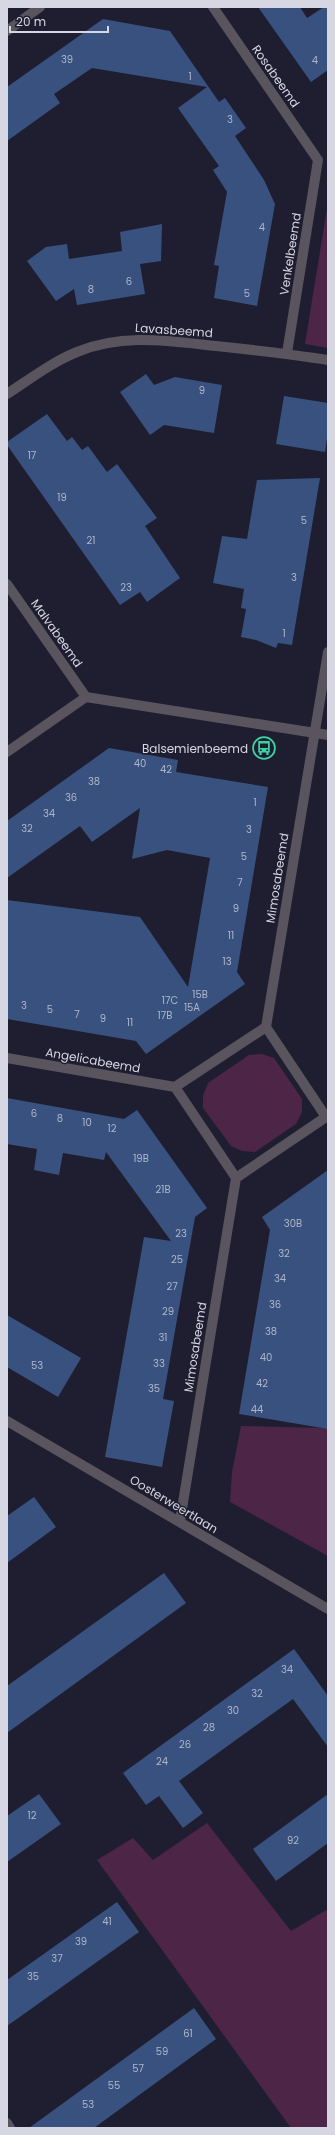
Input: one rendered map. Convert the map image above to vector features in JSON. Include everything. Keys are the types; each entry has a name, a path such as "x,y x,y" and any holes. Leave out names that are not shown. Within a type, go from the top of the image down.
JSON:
{"street":[{"path":"7,31 40,7"},
{"name":"Rosabeemd","path":"213,7 318,160"},
{"name":"Venkelbeemd","path":"287,353 318,160"},
{"name":"Lavasbeemd","path":"7,394 58,361 78,351 121,340 152,340 287,353 328,360"},
{"name":"Malvabeemd","path":"7,584 86,697"},
{"name":"Mimosabeemd","path":"266,1027 328,652"},
{"path":"7,752 86,697 328,735"},
{"path":"266,1027 327,1118 236,1178 176,1087 266,1027"},
{"name":"Angelicabeemd","path":"7,1058 176,1087"},
{"name":"Mimosabeemd","path":"180,1521 236,1178"},
{"name":"Oosterweertlaan","path":"7,1421 328,1609"},
{"path":"7,2123 10,2128"}],"shaded area":[{"path":"328,202 328,348 305,344"},
{"path":"262,1054 274,1058 302,1099 302,1112 296,1124 255,1152 242,1151 231,1146 203,1108 203,1096 208,1083 249,1055"},
{"path":"328,1409 328,1556 230,1502 232,1472 241,1426 324,1428"},
{"path":"207,1823 291,1931 328,1909 328,2128 291,2128 97,1860 133,1838 153,1860"}],"building":[{"path":"258,7 300,7 307,18 324,7 328,7 328,70 311,82"},
{"path":"103,19 170,31 219,102 225,98 246,128 235,136 264,180 275,204 257,306 214,298 219,266 214,265 227,192 213,170 219,166 178,108 207,87 92,68 54,94 60,103 7,141 7,87"},
{"path":"162,224 161,261 140,264 145,294 77,305 74,289 56,301 27,261 46,247 67,244 69,259 122,251 120,232"},
{"path":"146,374 154,385 175,377 222,385 214,433 164,425 150,435 120,392"},
{"path":"284,396 328,403 328,432 325,452 276,444"},
{"path":"47,414 67,441 72,437 82,450 88,446 107,472 117,464 157,518 145,526 180,578 147,602 140,592 120,605 7,445 7,442"},
{"path":"320,478 292,645 278,643 276,648 256,640 241,637 246,609 241,608 244,589 213,583 222,536 247,539 257,480"},
{"path":"109,748 178,760 176,772 268,787 237,972 245,984 146,1054 136,1041 7,1019 7,900 140,917 188,987 210,858 167,850 132,859 140,808 92,842 80,826 7,878 7,821"},
{"path":"7,1098 124,1119 137,1110 207,1208 195,1217 163,1399 174,1401 162,1467 105,1457 144,1237 171,1241 106,1152 104,1160 63,1153 59,1175 34,1170 37,1149 7,1144"},
{"path":"328,1170 328,1429 239,1414 270,1230 262,1217"},
{"path":"7,1315 81,1358 58,1397 7,1367"},
{"path":"34,1497 56,1527 7,1563 7,1516"},
{"path":"164,1573 186,1603 7,1733 7,1686"},
{"path":"294,1649 328,1696 328,1747 293,1699 179,1781 203,1813 183,1828 159,1796 146,1805 123,1773"},
{"path":"39,1794 61,1824 7,1862 7,1816"},
{"path":"328,1794 328,1843 276,1881 253,1849"},
{"path":"117,1902 139,1932 7,2026 7,1980"},
{"path":"194,2008 216,2039 94,2128 29,2128"}],"place":[{"name":"Balsemienbeemd","path":"264,748"}]}
